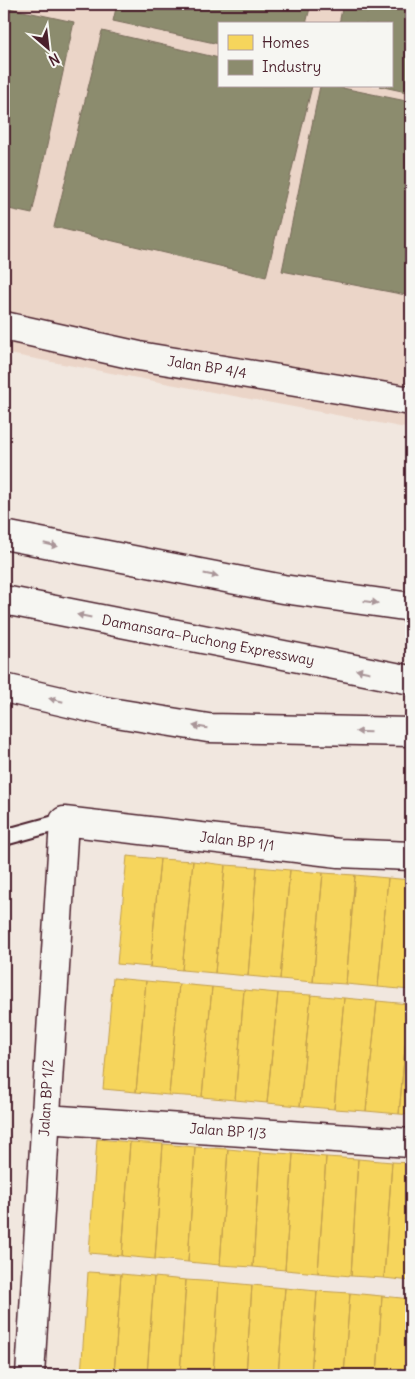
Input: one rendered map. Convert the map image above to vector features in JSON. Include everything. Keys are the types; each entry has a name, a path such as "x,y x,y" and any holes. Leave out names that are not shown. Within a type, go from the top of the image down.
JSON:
{"main road":[{"name":"Jalan BP 4/4","path":"4,326 139,356 411,401"},
{"path":"4,534 282,589 411,607"},
{"name":"Damansara–Puchong Expressway","path":"4,600 411,680"},
{"path":"4,688 104,711 208,728 411,732"},
{"name":"Jalan BP 1/1","path":"64,821 339,853 411,856"},
{"name":"Jalan BP 1/2","path":"30,1375 64,821"},
{"name":"Jalan BP 1/3","path":"45,1119 411,1143"}],"lane":[{"path":"6,837 64,821"}],"shaded area":[{"path":"4,4 411,4 411,429 4,353"}],"building: Homes":[{"path":"127,856 160,859 150,967 117,964"},
{"path":"160,859 193,861 182,970 150,967"},
{"path":"193,861 225,865 215,973 182,970"},
{"path":"225,865 257,867 248,976 215,973"},
{"path":"257,867 290,870 280,979 248,976"},
{"path":"290,870 323,873 313,982 280,979"},
{"path":"323,873 355,875 346,984 313,982"},
{"path":"355,875 388,878 378,987 346,984"},
{"path":"388,878 411,880 411,990 378,987"},
{"path":"113,978 146,981 136,1092 103,1089"},
{"path":"146,981 179,984 169,1095 136,1092"},
{"path":"179,984 212,987 202,1097 169,1095"},
{"path":"212,987 244,990 235,1100 202,1097"},
{"path":"244,990 278,993 267,1103 235,1100"},
{"path":"278,993 311,995 300,1106 267,1103"},
{"path":"311,995 344,998 334,1109 300,1106"},
{"path":"344,998 377,1001 366,1111 334,1109"},
{"path":"377,1001 409,1004 399,1114 366,1111"},
{"path":"409,1004 411,1004 411,1115 399,1114"},
{"path":"97,1139 130,1142 122,1256 89,1253"},
{"path":"130,1142 163,1144 155,1259 122,1256"},
{"path":"163,1144 195,1147 188,1262 155,1259"},
{"path":"195,1147 228,1149 220,1265 188,1262"},
{"path":"228,1149 260,1152 253,1267 220,1265"},
{"path":"260,1152 293,1154 285,1270 253,1267"},
{"path":"293,1154 326,1157 318,1273 285,1270"},
{"path":"326,1157 358,1159 351,1276 318,1273"},
{"path":"358,1159 392,1162 384,1278 351,1276"},
{"path":"392,1162 411,1163 411,1281 384,1278"},
{"path":"88,1272 121,1274 114,1375 81,1375"},
{"path":"121,1274 154,1277 147,1375 114,1375"},
{"path":"154,1277 186,1280 180,1375 147,1375"},
{"path":"186,1280 219,1282 213,1375 180,1375"},
{"path":"219,1282 252,1285 246,1375 213,1375"},
{"path":"252,1285 285,1288 278,1375 246,1375"},
{"path":"285,1288 317,1291 311,1375 278,1375"},
{"path":"317,1291 350,1293 344,1375 311,1375"},
{"path":"350,1293 382,1296 377,1375 344,1375"},
{"path":"382,1296 411,1299 410,1375 377,1375"}],"building: Industry":[{"path":"117,4 311,4 306,22 218,22 218,44 113,21"},
{"path":"343,4 411,4 411,93 388,88 392,88 392,22 339,22"},
{"path":"4,7 74,22 32,214 4,208"},
{"path":"102,31 218,58 218,88 312,88 266,277 54,227"},
{"path":"320,88 343,88 411,102 411,296 282,271"}]}
